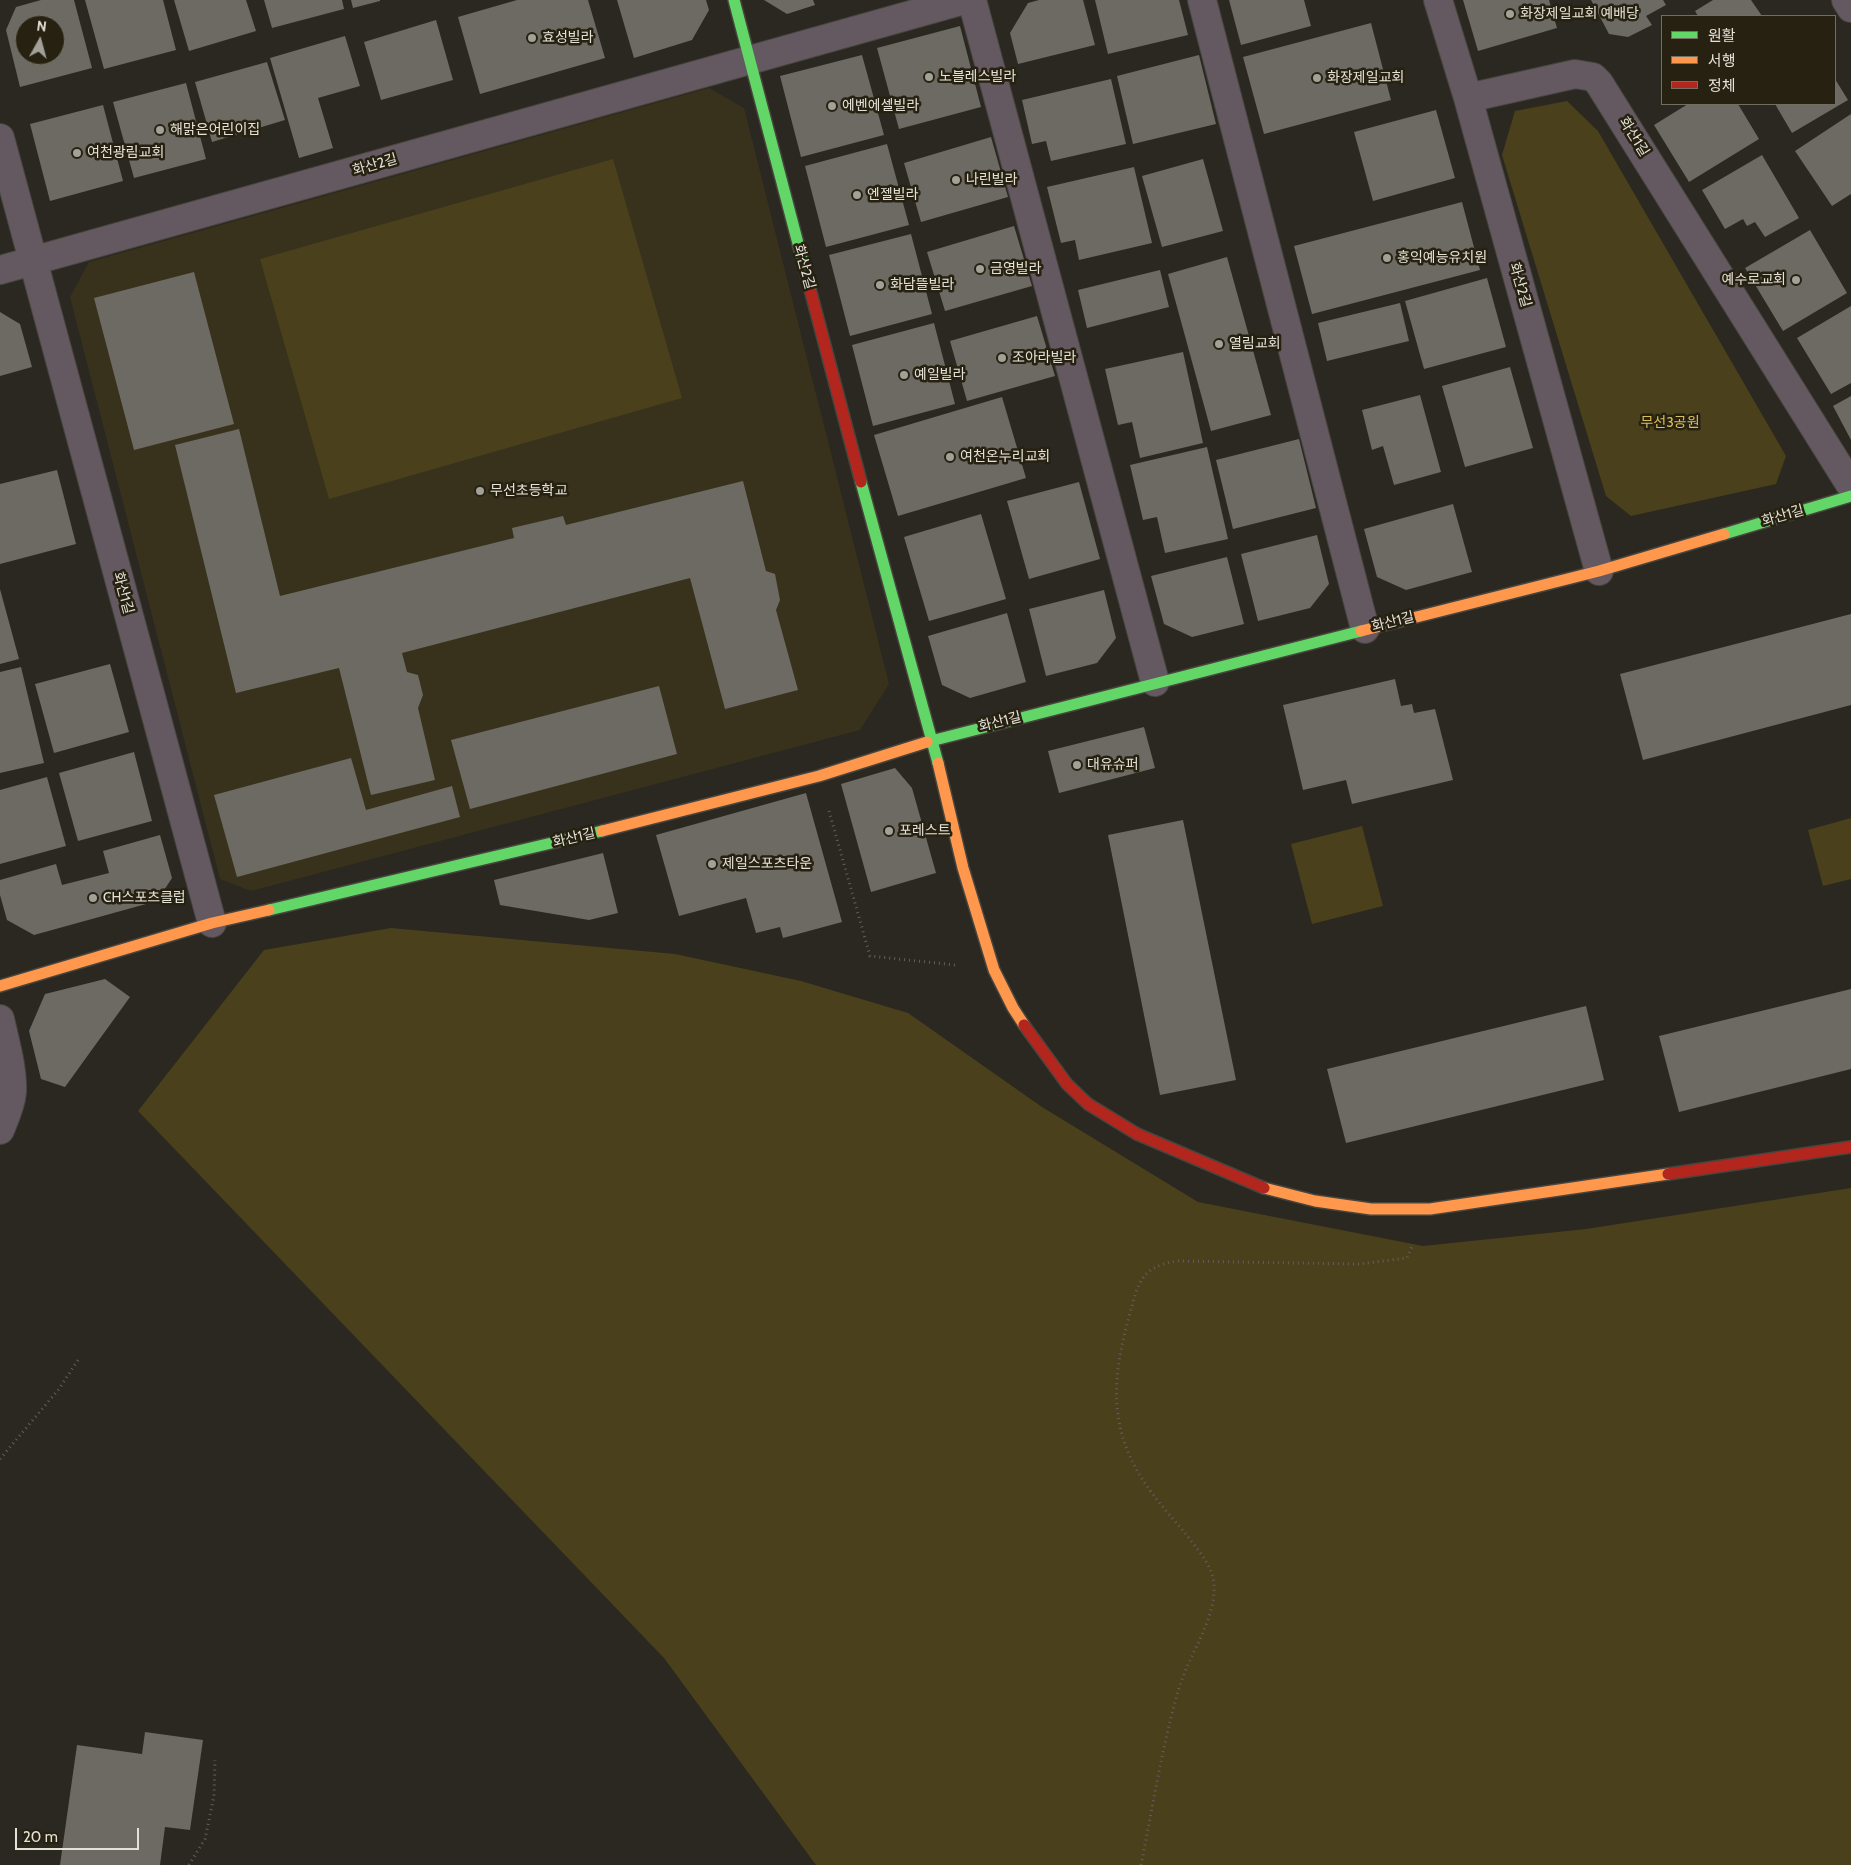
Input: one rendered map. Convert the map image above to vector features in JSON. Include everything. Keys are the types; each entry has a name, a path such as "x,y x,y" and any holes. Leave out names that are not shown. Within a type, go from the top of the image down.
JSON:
{"street":[{"name":"화산2길","path":"734,0 859,474 932,740"},
{"name":"화산2길","path":"0,270 964,0"},
{"path":"972,0 1155,682"},
{"path":"1202,0 1365,629"},
{"name":"화산2길","path":"1438,0 1468,98 1599,571"},
{"path":"1846,0 1851,8"},
{"name":"화산1길","path":"1468,98 1576,74 1593,77 1599,83 1851,486"},
{"name":"화산1길","path":"0,138 212,923"},
{"name":"화산1길","path":"0,986 212,923 624,826 819,776 932,740 1599,571 1851,496"},
{"path":"932,740 963,868 994,970 1013,1008 1038,1046 1067,1084 1088,1104 1137,1134 1263,1188 1315,1201 1371,1209 1430,1209 1851,1147"},
{"path":"0,1019 9,1056 12,1093 6,1117 0,1130"}],"path":[{"path":"819,776 870,956 994,970"},
{"path":"1142,1865 1170,1720 1180,1685 1207,1621 1214,1597 1214,1582 1206,1560 1141,1478 1129,1455 1120,1430 1116,1404 1117,1376 1125,1330 1137,1288 1149,1269 1162,1263 1178,1260 1359,1264 1407,1258 1430,1209"},
{"path":"0,1459 59,1389 80,1357"},
{"path":"189,1865 205,1839 214,1796 215,1760"}],"shaded area":[{"name":"무선초등학교","path":"709,88 744,108 889,684 860,730 251,891 220,879 70,297 89,262"}],"green space":[{"name":"무선3공원","path":"1567,101 1598,131 1786,456 1776,484 1631,516 1606,496 1502,155 1515,111"},
{"path":"613,159 682,398 329,499 260,259"},
{"path":"1851,818 1851,879 1823,886 1808,830"},
{"path":"1362,826 1383,906 1312,924 1291,844"},
{"path":"391,928 675,954 801,981 908,1013 1042,1107 1198,1202 1423,1246 1586,1229 1851,1188 1851,1865 816,1865 664,1658 138,1111 264,950"}],"building":[{"path":"41,0 74,0 92,68 20,87 6,30 16,7"},
{"path":"85,0 163,0 176,50 104,69"},
{"path":"174,0 246,0 256,31 189,51"},
{"path":"264,0 342,0 344,9 272,28"},
{"path":"351,0 380,0 380,1 353,8"},
{"name":"효성빌라","path":"517,0 588,0 605,58 480,94 458,17"},
{"path":"617,0 706,0 709,10 692,40 634,58"},
{"path":"764,0 813,0 815,5 787,14"},
{"path":"1039,0 1083,0 1095,45 1018,64 1010,33 1028,3"},
{"path":"1095,0 1179,0 1188,35 1108,54"},
{"path":"1229,0 1304,0 1311,26 1241,45"},
{"name":"화장제일교회 예배당","path":"1463,0 1549,0 1557,28 1478,51"},
{"path":"1591,0 1663,0 1666,5 1646,16 1652,25 1628,37 1609,34"},
{"path":"1713,0 1751,0 1761,15 1697,15 1695,11"},
{"path":"436,20 453,80 381,100 364,42"},
{"name":"화장제일교회","path":"1371,23 1391,100 1264,134 1243,57"},
{"name":"노블레스빌라","path":"960,26 981,107 899,129 877,48"},
{"path":"345,36 360,86 318,98 333,148 299,158 270,58"},
{"name":"에벤에셀빌라","path":"862,55 884,135 801,157 780,76"},
{"path":"1199,55 1216,124 1133,144 1117,76"},
{"path":"267,62 285,120 212,142 195,82"},
{"path":"1111,79 1126,144 1051,161 1046,141 1032,144 1022,100"},
{"path":"1836,81 1848,100 1792,133 1776,105 1836,105"},
{"name":"해맑은어린이집","path":"186,83 206,159 134,178 113,102"},
{"name":"여천광림교회","path":"103,105 123,181 50,201 30,124"},
{"path":"1686,105 1739,105 1759,139 1689,182 1654,125"},
{"path":"1436,110 1455,178 1373,201 1354,132"},
{"path":"1851,114 1851,194 1832,206 1795,151"},
{"name":"나린빌라","path":"991,137 1008,197 921,222 904,163"},
{"name":"엔젤빌라","path":"887,144 909,225 826,247 805,166"},
{"path":"1762,155 1799,218 1765,237 1755,222 1747,226 1743,219 1725,229 1702,190"},
{"path":"1203,159 1223,231 1162,247 1142,176"},
{"path":"1134,167 1152,243 1079,260 1075,240 1061,243 1047,187"},
{"name":"홍익예능유치원","path":"1462,202 1480,270 1312,314 1294,246"},
{"name":"금영빌라","path":"1014,226 1032,286 945,311 927,252"},
{"name":"예수로교회","path":"1810,230 1847,293 1783,331 1745,268"},
{"name":"화담뜰빌라","path":"911,234 932,314 850,336 829,255"},
{"name":"열림교회","path":"1227,257 1271,415 1211,431 1168,274"},
{"path":"1160,270 1169,307 1087,328 1078,290"},
{"path":"194,272 234,424 134,450 94,298"},
{"path":"1487,278 1506,347 1424,369 1405,301"},
{"path":"1400,303 1409,341 1327,361 1318,323"},
{"path":"1851,306 1851,383 1831,394 1797,338"},
{"path":"0,312 20,324 32,367 0,376"},
{"name":"조아라빌라","path":"1037,316 1055,376 967,401 950,341"},
{"name":"예일빌라","path":"934,323 955,404 873,426 852,345"},
{"path":"1183,352 1203,443 1140,458 1132,422 1118,425 1105,369"},
{"path":"1510,367 1533,448 1465,467 1442,386"},
{"path":"1420,395 1441,472 1394,485 1383,446 1372,450 1362,410"},
{"path":"1851,396 1851,440 1833,406"},
{"name":"여천온누리교회","path":"1002,397 1026,478 898,516 874,435"},
{"name":"무선초등학교","path":"239,429 280,596 514,538 512,528 563,516 566,525 743,481 766,571 775,574 780,600 776,610 798,690 725,709 690,578 402,653 407,672 418,675 423,695 418,708 435,780 371,795 339,668 236,693 175,445"},
{"path":"1299,439 1316,508 1233,529 1216,460"},
{"path":"1207,447 1228,539 1165,553 1157,517 1143,520 1130,465"},
{"path":"57,470 76,544 0,564 0,484"},
{"path":"1079,482 1100,559 1029,579 1007,501"},
{"path":"1453,504 1472,572 1406,590 1377,577 1364,529"},
{"path":"981,514 1006,599 929,621 904,537"},
{"path":"1317,535 1329,584 1310,608 1258,621 1241,554"},
{"path":"1227,557 1244,624 1192,637 1164,624 1151,576"},
{"path":"0,589 19,659 0,664"},
{"path":"1104,590 1116,638 1097,663 1046,676 1029,609"},
{"path":"1007,613 1026,682 970,698 942,685 928,636"},
{"path":"1851,614 1851,705 1643,760 1620,674"},
{"path":"110,664 129,732 54,753 35,684"},
{"path":"21,667 44,763 0,773 0,672"},
{"path":"1395,679 1401,706 1412,704 1414,713 1435,709 1453,780 1352,804 1346,780 1303,790 1283,705"},
{"path":"659,686 677,754 470,809 451,740"},
{"path":"1144,727 1155,768 1059,793 1048,751"},
{"path":"134,752 152,821 78,841 59,773"},
{"path":"351,758 366,810 452,786 460,817 237,877 214,795"},
{"name":"포레스트","path":"895,768 912,788 936,873 871,892 841,784"},
{"path":"47,777 66,846 0,864 0,790"},
{"path":"806,793 842,922 783,938 780,927 756,933 746,898 679,916 656,835"},
{"path":"1183,820 1236,1080 1160,1095 1108,835"},
{"path":"160,835 172,878 157,901 34,935 7,920 0,895 0,880 56,864 62,885 109,873 103,851"},
{"path":"603,853 618,913 589,920 500,905 494,880"},
{"path":"105,979 130,997 65,1087 41,1079 29,1031 45,994"},
{"path":"1851,989 1851,1069 1679,1112 1659,1036"},
{"path":"1586,1006 1604,1080 1346,1143 1327,1069"},
{"path":"145,1732 203,1740 190,1830 165,1827 160,1865 60,1865 77,1745 142,1754"}],"traffic: fast":[{"path":"734,0 810,289"},
{"path":"861,482 938,763"},
{"path":"1724,534 1851,496"},
{"path":"927,742 1361,631"},
{"path":"269,910 602,831"}],"traffic: slow":[{"path":"1361,631 1599,571 1724,534"},
{"path":"602,831 819,776 927,742"},
{"path":"938,763 963,868 994,970 1013,1008 1024,1025"},
{"path":"0,986 212,923 269,910"},
{"path":"1264,1188 1315,1201 1371,1209 1430,1209 1668,1174"}],"traffic: jam":[{"path":"810,289 861,482"},
{"path":"1024,1025 1067,1084 1088,1104 1137,1134 1264,1188"},
{"path":"1668,1174 1851,1147"}],"place":[{"name":"화장제일교회 예배당","path":"1510,14"},
{"name":"효성빌라","path":"532,38"},
{"name":"노블레스빌라","path":"929,77"},
{"name":"화장제일교회","path":"1317,78"},
{"name":"에벤에셀빌라","path":"832,106"},
{"name":"해맑은어린이집","path":"160,130"},
{"name":"여천광림교회","path":"77,153"},
{"name":"나린빌라","path":"956,180"},
{"name":"엔젤빌라","path":"857,195"},
{"name":"홍익예능유치원","path":"1387,258"},
{"name":"금영빌라","path":"980,269"},
{"name":"예수로교회","path":"1796,280"},
{"name":"화담뜰빌라","path":"880,285"},
{"name":"열림교회","path":"1219,344"},
{"name":"조아라빌라","path":"1002,358"},
{"name":"예일빌라","path":"904,375"},
{"name":"여천온누리교회","path":"950,457"},
{"name":"무선초등학교","path":"480,491"},
{"name":"대유슈퍼","path":"1077,765"},
{"name":"포레스트","path":"889,831"},
{"name":"제일스포츠타운","path":"712,864"},
{"name":"CH스포츠클럽","path":"93,898"}]}
